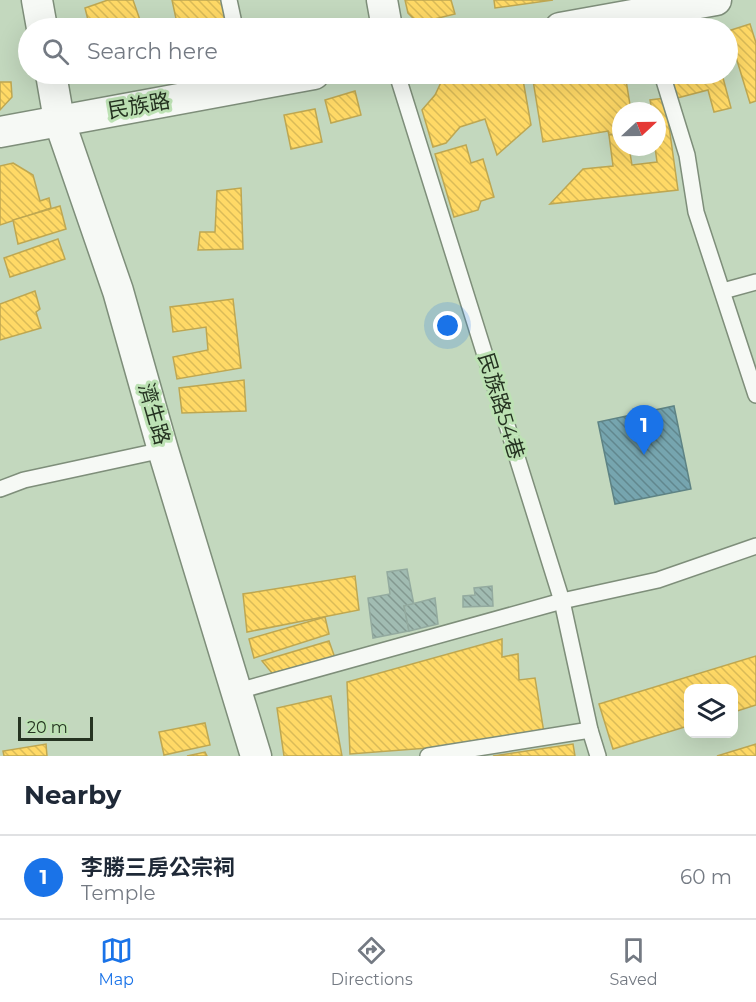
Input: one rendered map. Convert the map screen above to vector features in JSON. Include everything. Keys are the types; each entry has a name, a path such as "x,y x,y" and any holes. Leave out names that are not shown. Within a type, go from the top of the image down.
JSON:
{"street":[{"path":"37,0 40,18"},
{"path":"382,0 385,18"},
{"path":"620,18 716,0"},
{"name":"濟生路","path":"53,84 59,120 118,291 256,756"},
{"name":"民族路","path":"0,132 226,84"}],"lane":[{"path":"229,0 233,18"},
{"name":"民族路54巷","path":"401,84 562,601 590,730 598,756"},
{"path":"665,84 687,155 696,212 756,395"},
{"path":"723,291 756,282"},
{"path":"0,489 24,480 164,450"},
{"path":"238,692 562,601 658,580 756,546"},
{"path":"428,756 590,730"}],"building: Homes":[{"path":"108,0 133,0 139,18 88,18 85,8"},
{"path":"172,0 222,0 226,18 176,18"},
{"path":"405,0 451,0 455,14 439,18 413,18 408,13"},
{"path":"494,0 553,0 495,8"},
{"path":"750,24 756,43 756,101 750,103 738,64 738,28"},
{"path":"0,82 11,82 12,97 0,110"},
{"path":"440,84 524,84 531,125 497,155 485,119 460,127 446,143 433,147 422,110 435,95"},
{"path":"534,84 627,84 630,102 612,102 612,134 609,135 608,131 543,142"},
{"path":"673,84 725,84 731,108 714,112 708,90 677,98"},
{"path":"355,91 361,115 331,123 325,100"},
{"path":"665,98 666,102 650,102 650,100"},
{"path":"666,105 678,190 550,204 583,169 613,166 609,135 612,134 612,156 630,156 632,165 657,162 656,156 666,156"},
{"path":"315,109 322,142 291,149 284,115"},
{"path":"466,145 471,163 483,159 494,197 481,201 478,210 454,217 435,154"},
{"path":"13,163 33,175 40,201 49,198 51,208 0,225 0,166"},
{"path":"241,188 243,249 198,250 200,232 215,232 217,191"},
{"path":"60,206 66,229 18,244 13,220"},
{"path":"58,239 65,259 10,277 4,258"},
{"path":"35,291 40,309 36,312 41,328 0,340 0,304"},
{"path":"233,299 241,368 177,379 173,357 208,350 206,327 173,332 170,307"},
{"path":"244,380 246,411 182,413 179,388"},
{"path":"355,576 359,610 247,632 243,594"},
{"path":"325,617 329,634 254,658 249,639"},
{"path":"502,639 502,657 518,654 519,680 535,678 545,739 350,754 347,682"},
{"path":"329,641 335,658 272,673 262,661"},
{"path":"756,656 756,705 738,711 738,684 684,684 684,727 613,749 599,704"},
{"path":"331,696 342,756 284,756 277,708"},
{"path":"205,723 210,745 164,755 159,732"},
{"path":"46,744 47,756 4,756 3,751"},
{"path":"573,744 575,756 493,756"},
{"path":"756,744 756,756 717,756"},
{"path":"205,752 207,756 187,756"}],"building: Public":[{"path":"674,406 691,489 615,504 598,422"}],"building: Other":[{"path":"407,569 414,605 404,606 409,631 373,638 368,598 390,594 387,572"},
{"path":"492,586 493,606 463,607 463,596 475,595 474,588"},
{"path":"435,598 438,624 409,631 404,606"}],"place":[{"name":"李勝三房公宗祠","path":"644,455"}]}
